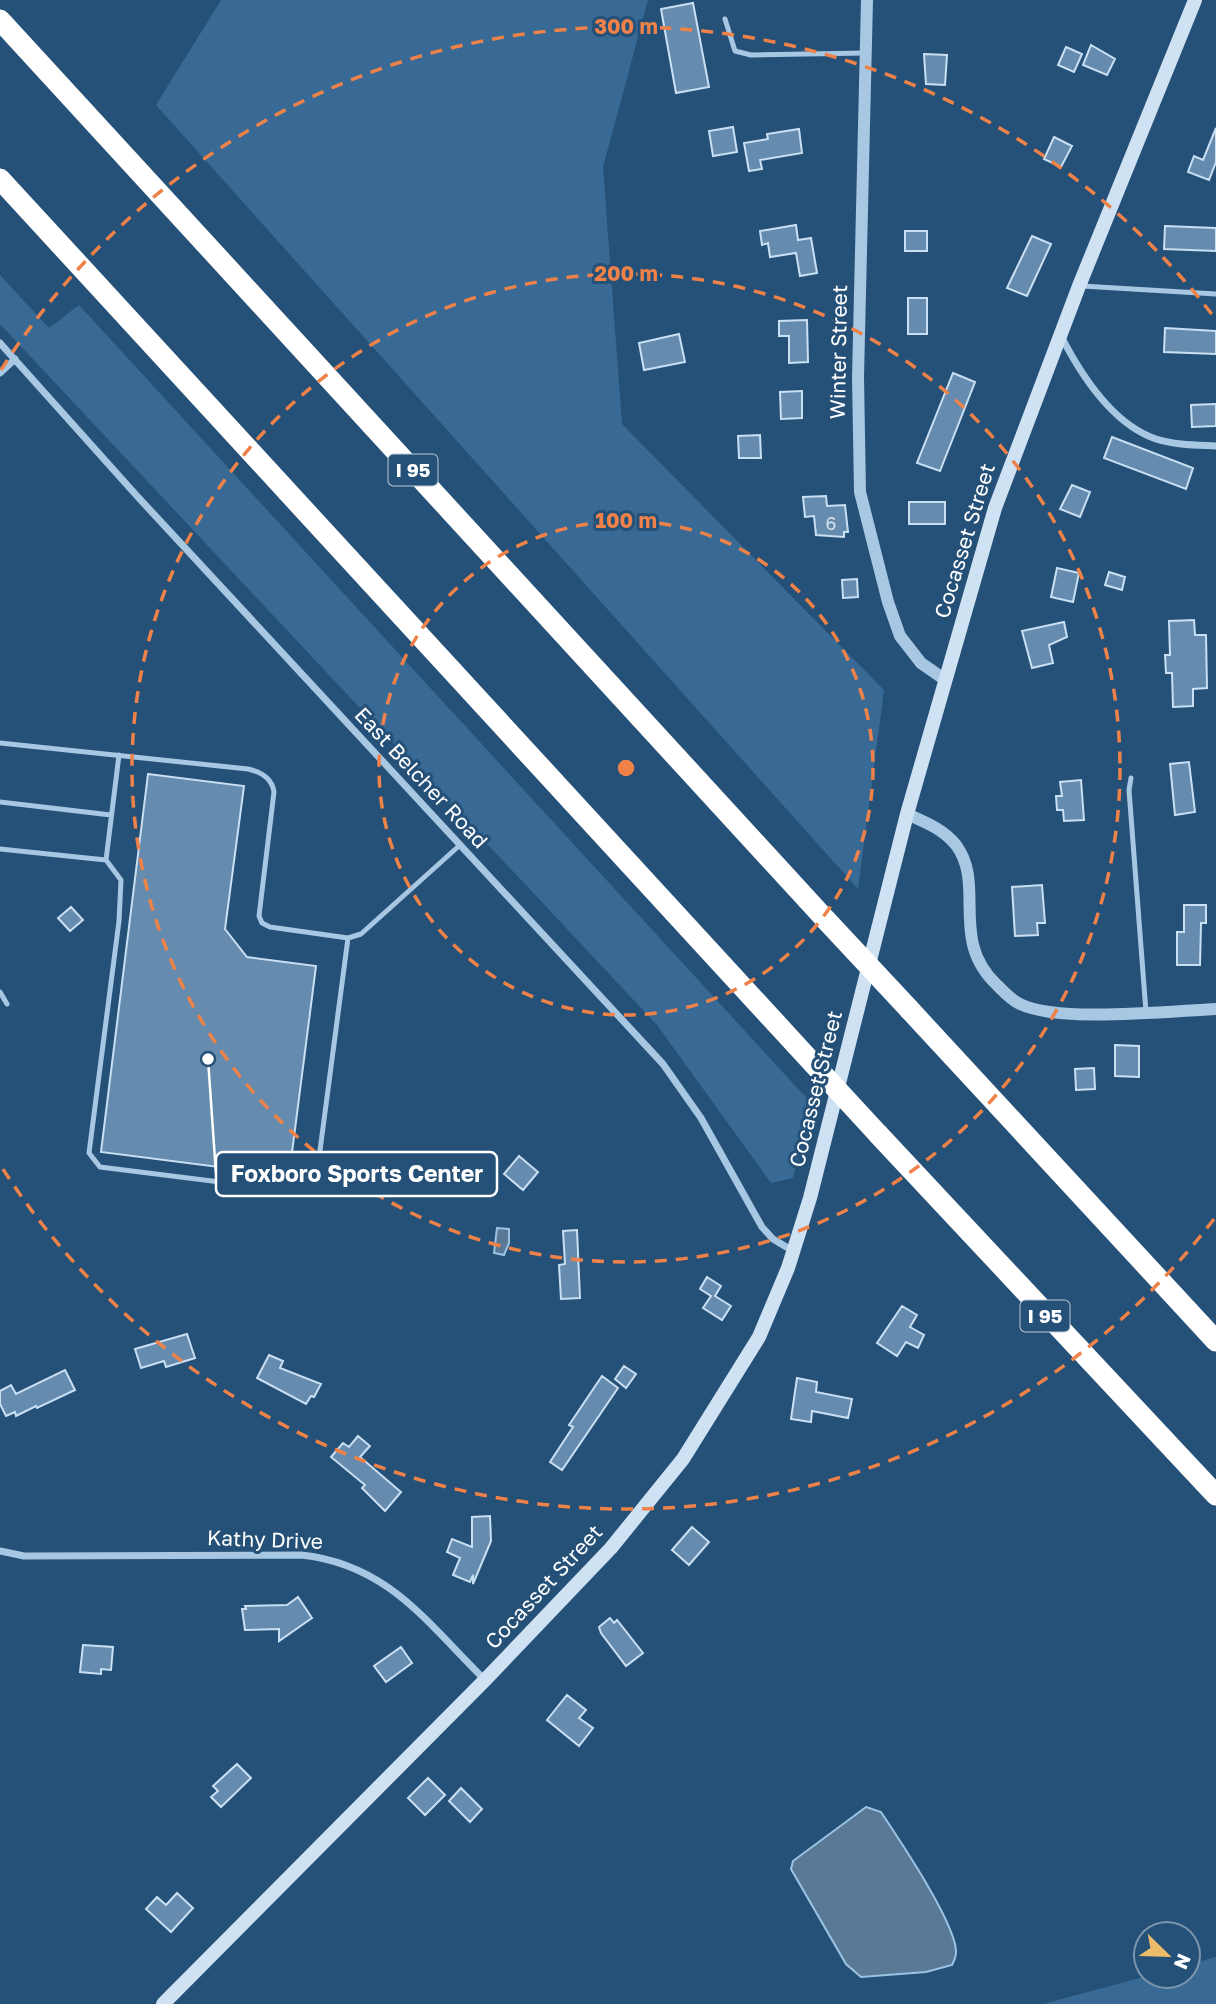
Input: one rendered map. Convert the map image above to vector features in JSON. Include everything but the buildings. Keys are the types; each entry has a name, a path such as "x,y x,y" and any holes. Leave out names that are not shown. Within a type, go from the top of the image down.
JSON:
{"highway":[{"name":"I 95","path":"0,20 1216,1341"},
{"name":"I 95","path":"0,179 878,1134 1216,1495"}],"main road":[{"name":"Cocasset Street","path":"163,2004 485,1680 611,1548 674,1473 751,1351 775,1303 794,1252 907,814 995,508 1079,286 1195,0"}],"street":[{"name":"Winter Street","path":"867,0 858,389 860,492 888,602 900,636 922,663 944,679"},
{"path":"1060,336 1103,402 1136,429 1169,443 1216,446"},
{"name":"East Belcher Road","path":"0,343 668,1071 701,1118 762,1227 775,1240 794,1252"},
{"path":"0,373 15,359"},
{"path":"907,814 932,825 957,846 965,872 971,946 976,961 1021,1005 1056,1013 1216,1009"},
{"name":"Kathy Drive","path":"0,1551 24,1556 301,1555 341,1561 363,1570 398,1594 485,1680"}],"lane":[{"path":"725,19 734,51 751,55 865,53"},
{"path":"1079,286 1216,294"},
{"path":"0,744 248,769 263,775 272,784 274,792 260,919 270,928 348,938 373,925 460,845"},
{"path":"119,755 106,860 121,880 119,921 89,1153 100,1167 292,1191 312,1180 319,1158 348,938"},
{"path":"1131,778 1129,790 1146,1012"},
{"path":"0,803 111,815"},
{"path":"0,849 106,860"},
{"path":"0,992 7,1004"}],"shaded area":[{"path":"221,0 648,0 603,167 622,424 884,690 858,889 156,105"},
{"path":"0,275 49,328 79,305 812,1104 793,1178 771,1183 657,1025 0,324"},
{"path":"497,1228 509,1229 509,1243 504,1255 494,1253"},
{"path":"866,1807 881,1812 943,1913 955,1944 956,1955 952,1965 926,1972 861,1977 846,1964 791,1869 793,1861"},
{"path":"1216,1957 1216,2004 1043,2004 1132,1980 1132,1990 1202,1990 1202,1961"}],"place":[{"name":"Foxboro Sports Center","path":"208,1059"}]}
